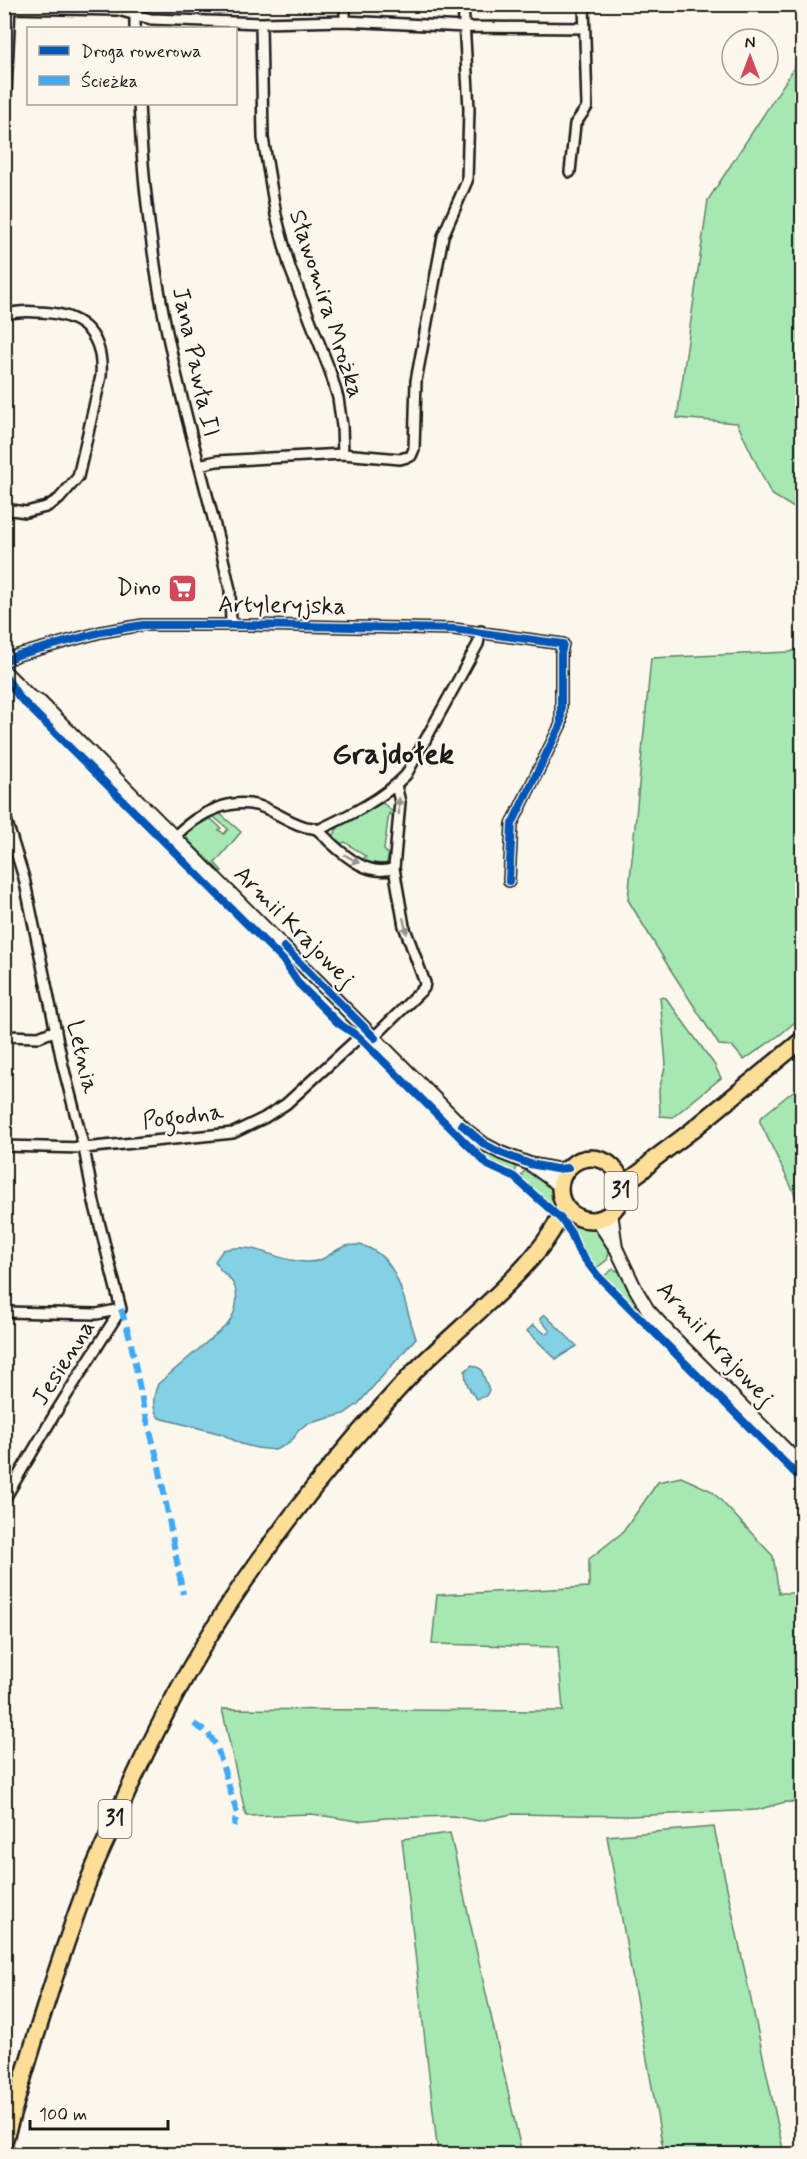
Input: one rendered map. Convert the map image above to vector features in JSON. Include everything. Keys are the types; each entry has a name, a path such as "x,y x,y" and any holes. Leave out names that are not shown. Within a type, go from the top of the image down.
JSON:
{"main road":[{"name":"31","path":"621,1185 643,1170 802,1040"},
{"name":"31","path":"4,2142 39,2027 89,1879 151,1742 205,1643 245,1580 286,1524 372,1418 414,1372 520,1270 549,1236 573,1218 586,1218 611,1212 619,1200 621,1185 613,1168 605,1161 590,1158 580,1160 568,1168"},
{"name":"31","path":"613,1168 654,1159"},
{"path":"564,1204 560,1186 562,1176 568,1168"},
{"name":"31","path":"549,1236 564,1204 586,1218"}],"street":[{"path":"345,4 345,21"},
{"path":"199,465 217,461 343,454 400,459 411,456 414,449 416,381 443,236 467,182 469,109 463,4"},
{"path":"570,172 574,123 587,107 584,4"},
{"path":"4,137 8,7 135,9 151,19 261,23 345,21 465,27 584,28"},
{"path":"135,9 135,27"},
{"name":"Sławomira Mrożka","path":"261,23 263,138 276,215 290,268 330,371 338,398 343,454"},
{"name":"Jana Pawła II","path":"139,105 145,188 157,274 173,361 230,590 231,625"},
{"path":"4,509 26,512 46,507 59,499 80,475 102,363 100,350 94,337 78,320 51,312 7,311"},
{"name":"Artyleryjska","path":"4,661 101,632 143,625 349,626 480,631 563,644 561,724 512,824 509,880"},
{"path":"318,830 396,785 406,775 478,644 480,631"},
{"name":"Armii Krajowej","path":"4,661 34,691 40,702 475,1137 501,1153 530,1164 556,1169 568,1168"},
{"name":"Armii Krajowej","path":"4,671 29,696 40,702"},
{"path":"370,1033 424,988 425,983 405,926 394,868 400,802 396,785"},
{"path":"174,837 183,828 217,807 238,804 263,808 303,826 318,830 345,855 364,866 385,872 394,868"},
{"name":"Letnia","path":"4,813 24,878 94,1202 121,1309"},
{"path":"4,1036 39,1037 56,1030"},
{"name":"Pogodna","path":"4,1146 84,1148 233,1133 286,1104 370,1033"},
{"name":"Armii Krajowej","path":"530,1164 560,1186"},
{"name":"Armii Krajowej","path":"611,1212 616,1248"},
{"name":"Armii Krajowej","path":"586,1218 599,1223 616,1248 648,1310 667,1332 802,1466"},
{"path":"4,1312 97,1314 121,1309"},
{"name":"Jesienna","path":"4,1500 121,1309"}],"green space":[{"path":"802,56 802,513 771,494 737,423 677,418 708,200"},
{"path":"802,648 802,1016 744,1060 732,1046 719,1045 628,900 651,658 790,652"},
{"path":"25,700 40,708 149,819 149,823"},
{"path":"378,802 383,803 394,813 392,815 389,813 384,850 389,855 386,864 373,863 371,866 360,860 366,857 345,842 340,844 333,839 337,825"},
{"path":"218,812 241,832 215,863 222,871 220,872 186,836 189,831 210,818 224,834 228,829 213,814"},
{"path":"196,865 249,918 248,923 192,866"},
{"path":"660,997 666,998 714,1064 721,1078 673,1117 660,1116 659,1090 666,1064"},
{"path":"802,1084 802,1209 760,1118"},
{"path":"440,1110 513,1163 516,1168 515,1175 490,1163 439,1112"},
{"path":"529,1170 555,1189 558,1201 557,1213 520,1180 523,1172"},
{"path":"582,1222 596,1228 610,1249 607,1260 595,1269 568,1227"},
{"path":"613,1269 622,1273 667,1339 665,1341 603,1277"},
{"path":"681,1477 712,1491 773,1556 779,1593 802,1593 802,1803 785,1802 757,1810 630,1816 512,1814 479,1821 453,1816 357,1821 312,1814 246,1816 222,1709 563,1711 558,1647 432,1644 437,1595 589,1587 589,1559 623,1532 658,1482"},
{"path":"714,1827 784,2154 664,2154 607,1836"},
{"path":"450,1833 522,2154 438,2154 402,1839"}],"water":[{"path":"360,1245 374,1250 392,1270 416,1338 358,1404 344,1414 307,1424 298,1430 294,1438 275,1450 241,1444 222,1434 159,1418 154,1402 158,1384 228,1324 234,1313 236,1290 215,1261 223,1250 246,1248 285,1259 314,1262 346,1246"},
{"path":"544,1314 577,1346 556,1359 527,1331 533,1325 546,1334 550,1331 540,1319"},
{"path":"472,1365 481,1369 489,1390 486,1396 477,1399 466,1379 465,1371"}],"marked path":[{"path":"121,1309 130,1338 143,1405 158,1461 183,1594"},
{"path":"194,1724 208,1733 217,1747 237,1813 234,1826"}],"cycle path":[{"path":"4,661 101,632 143,625 454,629 563,644 561,724 512,824 509,881"},
{"path":"4,674 19,697 283,960 299,984 338,1023 359,1037 488,1165 514,1177 561,1219 571,1233 578,1250 597,1275 802,1480"},
{"path":"284,947 375,1038"},
{"path":"462,1125 484,1144 501,1153 530,1164 556,1169 568,1168"}],"place":[{"name":"Dino","path":"182,588"}],"district":[{"name":"Grajdołek","path":"393,754"}]}
